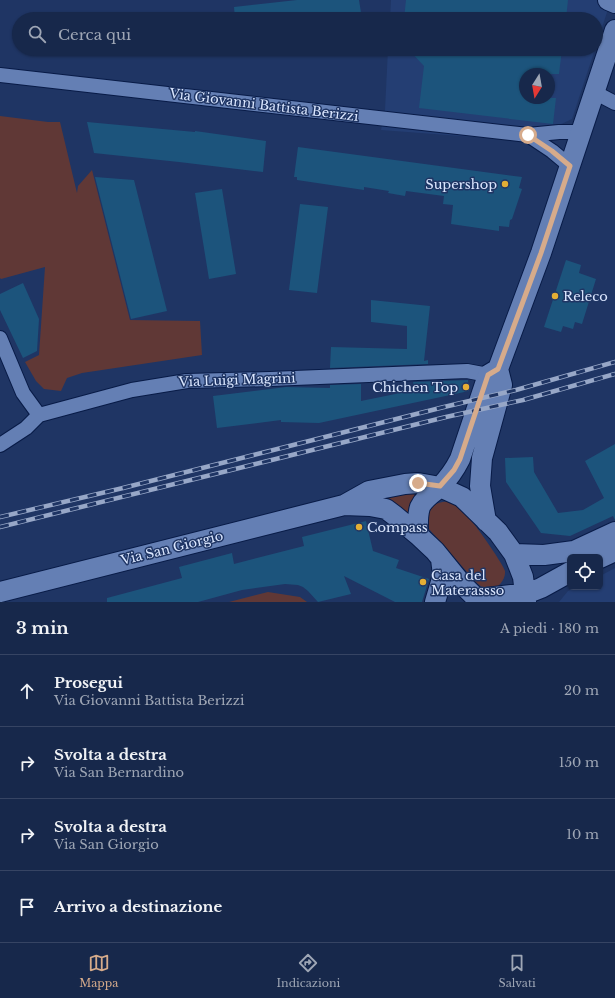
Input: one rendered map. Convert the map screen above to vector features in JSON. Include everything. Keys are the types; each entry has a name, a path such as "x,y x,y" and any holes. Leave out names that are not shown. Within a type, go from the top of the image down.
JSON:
{"main road":[{"path":"608,0 615,3"},
{"path":"418,535 417,521 420,506 454,470 464,452 493,372 541,253 615,30"},
{"path":"486,521 480,486 482,458 502,385 493,372"},
{"name":"Via San Giorgio","path":"0,592 344,505 368,491 391,486 418,483 440,486 462,497 498,532 514,554 523,577 525,598"},
{"name":"Via San Giorgio","path":"344,505 370,506 386,509 418,535 442,559 461,583 479,601"},
{"path":"514,554 544,555 574,551 615,532"},
{"path":"603,557 615,551"},
{"path":"435,602 443,575 442,559"},
{"path":"479,601 525,598 567,574"}],"street":[{"name":"Via Giovanni Battista Berizzi","path":"0,75 528,135 558,132 581,132"},
{"path":"594,92 615,103"},
{"name":"Via Giovanni Battista Berizzi","path":"528,135 552,151 570,166"},
{"path":"0,338 23,393 38,415 26,428 0,445"},
{"name":"Via Luigi Magrini","path":"38,415 132,390 187,381 467,371 493,372"}],"shaded area":[{"path":"391,0 611,0 603,25 603,12 390,12"},
{"path":"388,56 593,56 572,119 525,141 381,130 385,110"},
{"path":"0,116 60,122 77,193 78,186 92,170 130,320 200,321 202,355 82,373 67,378 61,391 44,389 36,381 25,362 39,355 45,267 1,279 0,278"},
{"path":"412,492 415,496 408,516 385,498 386,496"},
{"path":"450,501 465,512 503,566 505,571 504,578 495,588 486,589 478,584 429,529 428,516 431,508 438,503"},
{"path":"615,568 615,602 559,602 570,590 603,590 603,574"},
{"path":"268,592 300,597 307,602 229,602"}],"building":[{"path":"297,0 359,0 361,12 234,12 234,7"},
{"path":"406,0 568,0 567,12 405,12"},
{"path":"415,56 561,56 559,74 555,74 555,68 519,68 519,104 555,104 556,98 553,124 419,108 424,66"},
{"path":"87,122 195,131 266,141 263,172 94,153"},
{"path":"298,147 522,177 519,188 522,189 512,219 510,220 509,227 499,226 499,231 451,224 453,205 443,204 444,196 406,191 405,196 388,193 389,191 364,187 364,190 297,180 297,177 294,177"},
{"path":"95,177 134,180 167,311 131,319"},
{"path":"222,189 236,274 209,279 195,193"},
{"path":"300,204 328,207 317,293 289,290"},
{"path":"566,260 581,265 579,273 596,279 582,324 575,322 573,329 563,326 561,332 544,327"},
{"path":"23,283 39,319 37,351 23,358 0,310 0,294"},
{"path":"371,300 430,306 424,361 428,360 428,364 330,368 331,347 407,349 407,326 371,322"},
{"path":"468,380 469,391 319,423 281,422 281,420 217,428 213,396 286,387 330,388 330,385 361,384 361,401 415,390 413,382"},
{"path":"615,444 615,520 613,516 570,536 541,533 506,482 505,458 533,457 534,472 558,513 583,510 604,498 585,461"},
{"path":"366,521 373,551 399,560 396,568 429,579 422,602 395,602 344,576 351,594 318,602 303,587 285,584 242,590 198,602 107,602 107,598 182,578 179,567 232,553 234,564 304,546 302,537"}],"railway":[{"path":"0,517 123,488 516,390 615,362"},
{"path":"0,527 446,417 523,400 615,374"}],"place":[{"name":"Supershop","path":"505,184"},
{"name":"Releco","path":"555,296"},
{"name":"Chichen Top","path":"466,387"},
{"name":"Compass","path":"359,527"},
{"name":"Casa del Materassso","path":"423,582"}],"route":[{"path":"418,483 440,486 454,470 464,452 488,375 498,369 541,253 570,166 552,151 528,135"}]}
